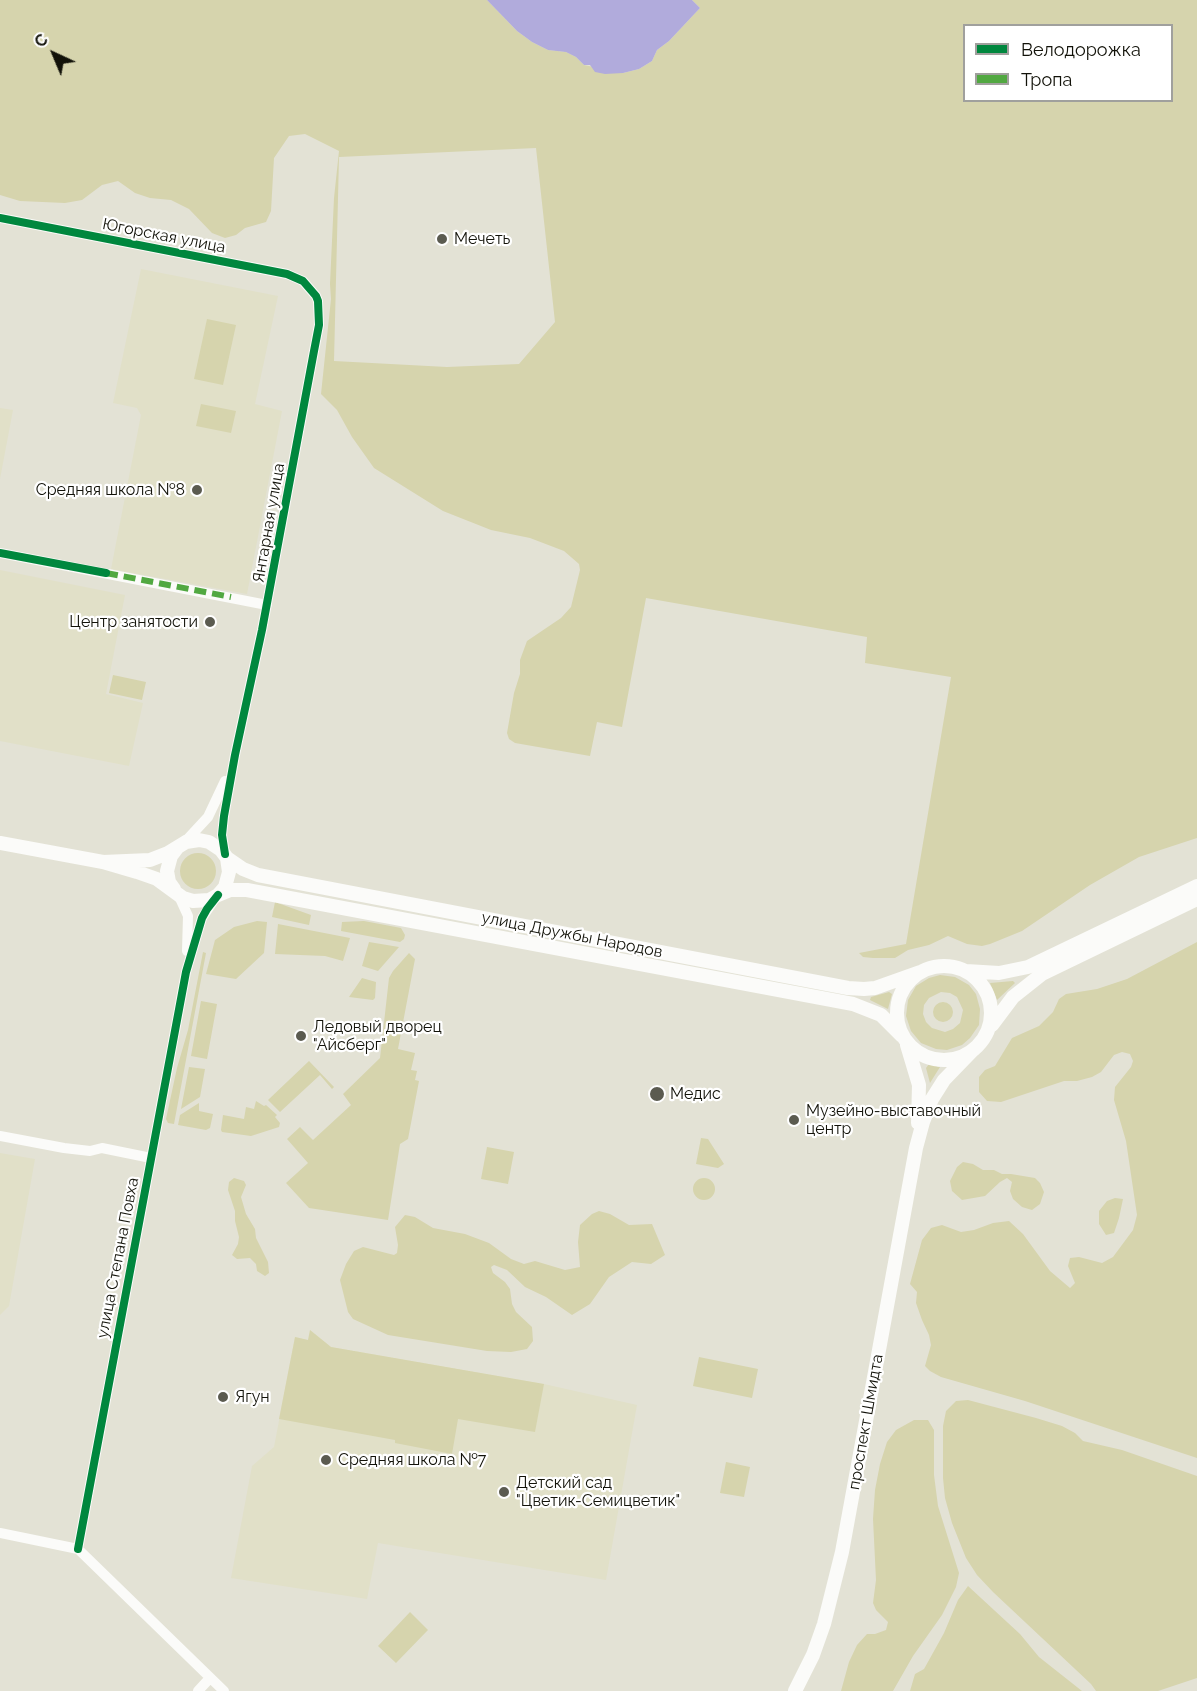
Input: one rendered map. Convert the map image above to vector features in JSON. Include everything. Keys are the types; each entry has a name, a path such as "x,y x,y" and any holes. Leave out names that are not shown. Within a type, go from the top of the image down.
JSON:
{"main road":[{"path":"0,843 103,862 148,876 188,900 198,902 218,895 225,887 229,877 226,856 217,846 205,840 195,840 150,860 103,862"},
{"path":"176,893 169,882 167,871 171,856 179,846"},
{"name":"улица Дружбы Народов","path":"226,856 243,870 258,875 848,988 875,988 920,972"},
{"path":"1197,886 1028,967 999,973 964,971 944,966 920,972 904,987 898,1001 897,1021 904,1038 920,1054 935,1060 956,1059 974,1049 1005,1005 1035,979 1197,899"},
{"name":"улица Дружбы Народов","path":"218,895 234,889 247,890 853,1004 881,1015 904,1038"},
{"path":"964,971 980,983 988,997 991,1018 984,1037"},
{"name":"проспект Шмидта","path":"904,1038 919,1085 916,1148"},
{"name":"проспект Шмидта","path":"795,1691 813,1655 824,1624 842,1552 916,1148 926,1114 938,1089 952,1070 974,1049"}],"street":[{"name":"Югорская улица","path":"0,218 287,274 303,281 316,296"},
{"name":"Янтарная улица","path":"235,755 267,605 319,325 316,296"},
{"path":"0,553 267,605"},
{"path":"179,846 200,827 213,809 235,755"},
{"path":"226,856 222,826 235,755"},
{"path":"176,893 186,911 189,923 186,972"},
{"path":"186,972 202,918 218,895"},
{"name":"улица Степана Повха","path":"78,1549 186,972"},
{"path":"0,1136 64,1148 90,1151 102,1149 151,1158"},
{"path":"0,1533 78,1549 224,1691"},
{"path":"198,1691 210,1678"}],"shaded area":[{"path":"0,0 487,0 517,31 532,42 548,50 566,52 576,57 584,65 623,73 639,69 652,61 657,50 669,41 700,8 692,0 1197,0 1197,838 1139,857 1090,885 1022,931 990,944 982,946 967,944 948,936 929,945 908,950 895,958 863,957 859,953 906,944 951,677 865,663 867,637 646,598 622,727 597,722 590,756 515,743 509,739 507,733 520,674 520,660 527,641 561,618 571,607 580,570 579,564 564,551 530,538 491,530 443,511 374,468 352,437 337,410 321,394 331,299 334,198 339,151 305,134 289,136 274,158 271,211 266,222 245,228 236,235 225,238 212,233 189,209 171,200 150,198 135,193 118,181 102,185 82,200 65,203 20,201 0,195","holes":["536,148 555,322 519,364 447,367 334,361 339,157"]},
{"path":"487,0 692,0 700,8 669,41 657,50 652,61 639,69 605,74 595,72 590,65 584,65 576,57 566,52 548,50 532,42 517,31"},
{"name":"Средняя школа №8","path":"141,269 278,296 255,404 282,411 247,594 111,569 141,415 137,408 113,403"},
{"path":"207,319 236,325 223,385 194,379"},
{"path":"201,404 236,411 231,433 196,426"},
{"path":"0,408 13,410 0,479"},
{"path":"0,570 125,595 106,694 143,703 129,766 0,741"},
{"path":"113,675 146,682 142,700 109,693"},
{"path":"198,853 211,858 216,871 211,884 198,889 185,884 180,871 185,858"},
{"path":"275,902 311,915 309,925 272,917"},
{"path":"257,921 267,922 264,953 236,979 206,974 215,940 234,927"},
{"path":"364,921 401,928 405,935 404,939 400,942 341,931 342,922"},
{"path":"278,924 350,938 343,961 325,956 275,954"},
{"path":"369,942 399,947 378,971 362,966"},
{"path":"1197,942 1197,1458 1025,1401 941,1377 930,1371 925,1366 931,1345 929,1335 916,1303 917,1292 910,1284 922,1240 931,1228 942,1225 961,1232 1009,1221 1023,1234 1050,1271 1070,1288 1075,1283 1068,1266 1070,1258 1079,1257 1102,1263 1113,1257 1133,1230 1137,1215 1126,1141 1114,1100 1115,1087 1131,1067 1133,1061 1130,1054 1122,1052 1114,1055 1101,1072 1092,1077 1077,1081 1064,1081 1001,1102 987,1101 979,1092 979,1077 985,1070 995,1066 1012,1038 1039,1026 1053,1012 1059,999 1066,994 1097,989 1127,979"},
{"path":"203,952 206,953 174,1124 168,1123 166,1119 188,1030"},
{"path":"409,953 415,959 398,1049 415,1053 411,1070 417,1071 415,1080 419,1081 408,1139 400,1144 388,1220 309,1208 286,1183 308,1163 287,1139 300,1127 313,1140 351,1105 343,1094 380,1058 389,978"},
{"path":"940,975 955,977 969,985 976,994 980,1009 979,1025 962,1045 947,1050 936,1049 921,1043 911,1031 906,1016 908,1000 916,986 929,978","holes":["941,992 957,997 963,1010 960,1023 945,1032 932,1028 926,1022 923,1014 924,1005 929,998"]},
{"path":"362,978 376,982 373,1000 349,997"},
{"path":"1013,981 1015,983 997,1000 990,983"},
{"path":"889,992 892,994 888,1009 870,1000 871,997"},
{"path":"201,1001 217,1004 207,1059 191,1056"},
{"path":"943,1002 950,1005 953,1012 950,1019 943,1022 936,1019 933,1012 936,1005"},
{"path":"309,1061 334,1087 332,1089 320,1075 280,1112 268,1100"},
{"path":"929,1064 940,1067 930,1083 926,1068"},
{"path":"189,1067 205,1069 200,1097 181,1109"},
{"path":"256,1101 266,1105 277,1115 275,1117 280,1123 279,1127 251,1136 222,1132 223,1115 244,1119 246,1107 254,1109"},
{"path":"199,1103 199,1111 213,1114 210,1128 206,1130 178,1125 180,1115"},
{"path":"701,1138 708,1139 724,1164 718,1168 696,1164"},
{"path":"487,1147 514,1152 508,1184 481,1179"},
{"path":"0,1153 35,1159 9,1306 0,1315"},
{"path":"963,1162 973,1164 983,1170 1035,1178 1044,1192 1040,1204 1032,1210 1022,1207 1013,1199 1010,1191 1012,1182 1007,1178 985,1196 962,1200 952,1191 950,1181 957,1167"},
{"path":"234,1178 244,1181 246,1185 241,1197 246,1214 255,1229 256,1238 268,1262 269,1273 265,1276 257,1271 256,1264 250,1258 237,1259 232,1255 239,1237 235,1211 228,1190 229,1182"},
{"path":"704,1178 712,1181 715,1189 712,1197 704,1200 696,1197 693,1189 696,1181"},
{"path":"1115,1198 1123,1199 1119,1218 1114,1233 1106,1235 1099,1224 1099,1211 1107,1201"},
{"path":"599,1211 610,1214 629,1225 652,1224 665,1255 651,1264 632,1262 609,1277 590,1304 572,1315 546,1297 525,1287 507,1270 494,1265 491,1267 493,1273 510,1289 512,1304 516,1312 532,1327 533,1341 527,1349 511,1352 487,1351 388,1335 353,1319 348,1312 340,1280 346,1264 354,1251 363,1247 394,1255 397,1253 395,1227 405,1215 415,1217 433,1228 465,1234 489,1243 511,1259 524,1264 535,1261 565,1270 580,1267 578,1242 580,1225"},
{"path":"310,1330 331,1347 544,1384 637,1405 606,1580 378,1543 367,1599 231,1578 252,1466 274,1447 295,1337 308,1340"},
{"path":"310,1330 331,1347 544,1384 535,1432 458,1419 452,1454 395,1443 395,1440 279,1419 295,1337 308,1340"},
{"path":"699,1357 758,1369 752,1398 693,1386"},
{"path":"968,1400 1062,1426 1075,1433 1083,1441 1122,1450 1197,1476 1197,1678 1158,1691 1096,1691 977,1575 966,1558 952,1523 945,1498 943,1478 943,1426 946,1411 956,1401"},
{"path":"914,1420 928,1420 934,1430 934,1475 938,1506 959,1573 956,1587 942,1615 913,1656 893,1691 841,1691 849,1662 857,1645 867,1634 886,1630 888,1622 876,1610 873,1603 876,1580 873,1519 875,1490 887,1442 896,1430"},
{"path":"726,1462 750,1467 744,1497 720,1493"},
{"path":"968,1586 1020,1634 1039,1657 1082,1691 910,1691 915,1674 924,1669 944,1633 958,1600"},
{"path":"410,1612 428,1630 396,1663 378,1646"}],"marked path":[{"path":"106,573 231,597"}],"cycle path":[{"path":"0,218 287,274 303,281 318,301 319,325 262,630 224,816 222,835 225,854"},
{"path":"0,553 106,573"},
{"path":"78,1549 186,972 202,918 218,895"}],"place":[{"name":"Мечеть","path":"442,239"},
{"name":"Средняя школа №8","path":"197,490"},
{"name":"Центр занятости","path":"210,622"},
{"name":"Ледовый дворец \"Айсберг\"","path":"301,1036"},
{"name":"Медис","path":"657,1094"},
{"name":"Музейно-выставочный центр","path":"794,1120"},
{"name":"Ягун","path":"223,1397"},
{"name":"Средняя школа №7","path":"326,1460"},
{"name":"Детский сад \"Цветик-Семицветик\"","path":"504,1492"}]}
